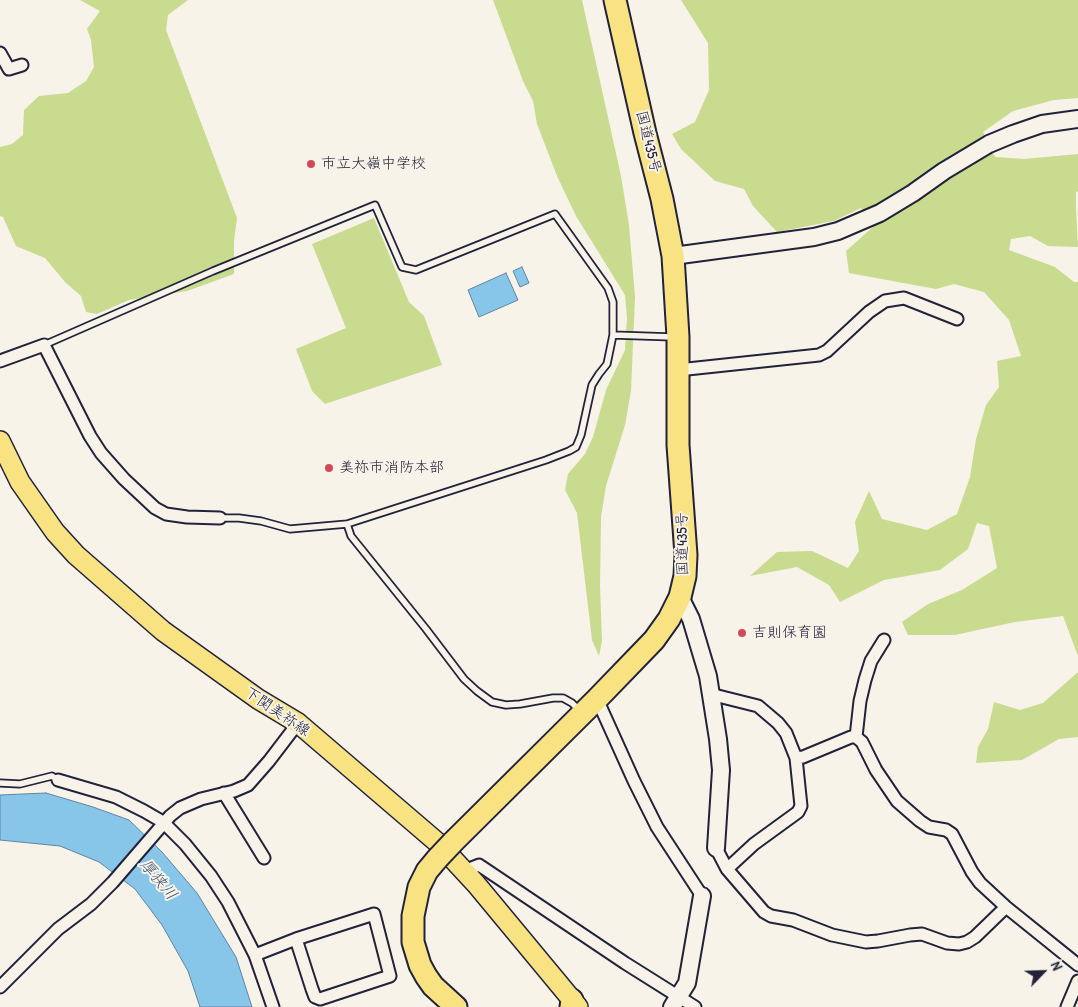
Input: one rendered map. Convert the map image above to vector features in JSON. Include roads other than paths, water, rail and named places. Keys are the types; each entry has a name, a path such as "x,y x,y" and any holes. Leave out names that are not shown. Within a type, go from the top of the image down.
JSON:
{"highway":[{"name":"国道435号","path":"456,1007 433,986 418,960 413,942 413,916 419,887 427,872 453,842 654,640 670,619 680,597 685,576 686,555 678,445 678,337 673,256 662,199 615,0"}],"main road":[{"name":"下関美祢線","path":"0,441 20,482 55,532 96,574 163,631 258,699 298,723 438,842 574,1005"}],"street":[{"path":"0,53 9,69 22,65"},
{"path":"673,256 814,237 838,231 880,213 989,144 1042,124 1078,119"},
{"path":"678,370 819,355 827,351 869,312 885,301 904,298 957,319"},
{"path":"0,361 44,345 90,436 101,453 124,478 156,508 166,514 220,518"},
{"path":"680,597 691,619 708,676 721,770 716,848 726,869 764,912 771,916 793,920 832,935 866,942 878,942 922,934 947,943 959,944 975,937 1006,907"},
{"path":"856,737 860,701 865,680 871,661 884,640"},
{"path":"711,697 718,696 758,706 778,723 786,733 796,758 801,806 798,812 754,844 726,869"},
{"path":"590,706 658,826 702,896 687,983 675,1002"},
{"path":"0,987 58,929 91,904 113,882 160,826 180,808 248,785 298,723"},
{"path":"796,758 803,757 851,737 856,737 862,742 876,770 897,801 929,827 946,830 952,834 980,884 1078,965"},
{"path":"58,780 116,797 185,844 211,876 228,902 255,955 273,1007"},
{"path":"224,793 264,858"},
{"path":"464,871 479,865 675,1002 696,1007"},
{"path":"255,955 296,939 374,914 390,976 320,999 315,997 296,939"},
{"path":"1067,1007 1078,981"}],"lane":[{"path":"44,345 214,271 374,205 402,267 416,270 555,214 608,288 613,302 613,335 607,364 598,374 592,385 581,435 576,446 569,451 546,460 348,524 290,529 261,521 220,518"},
{"path":"613,335 678,337"},
{"path":"348,524 351,536 464,679 477,691 492,702 506,705 563,698 572,703 590,706"},
{"path":"0,783 20,784 52,776 58,780"}],"water":[{"path":"522,267 529,283 520,287 513,271"},
{"path":"506,273 518,300 479,317 468,290"},
{"name":"厚狭川","path":"46,793 129,820 162,852 197,893 236,957 252,1007 200,1007 188,971 162,925 135,889 99,862 60,846 0,840 0,795"}],"place":[{"name":"市立大嶺中学校","path":"311,164"},
{"name":"美祢市消防本部","path":"329,468"},
{"name":"吉則保育園","path":"742,633"}]}
